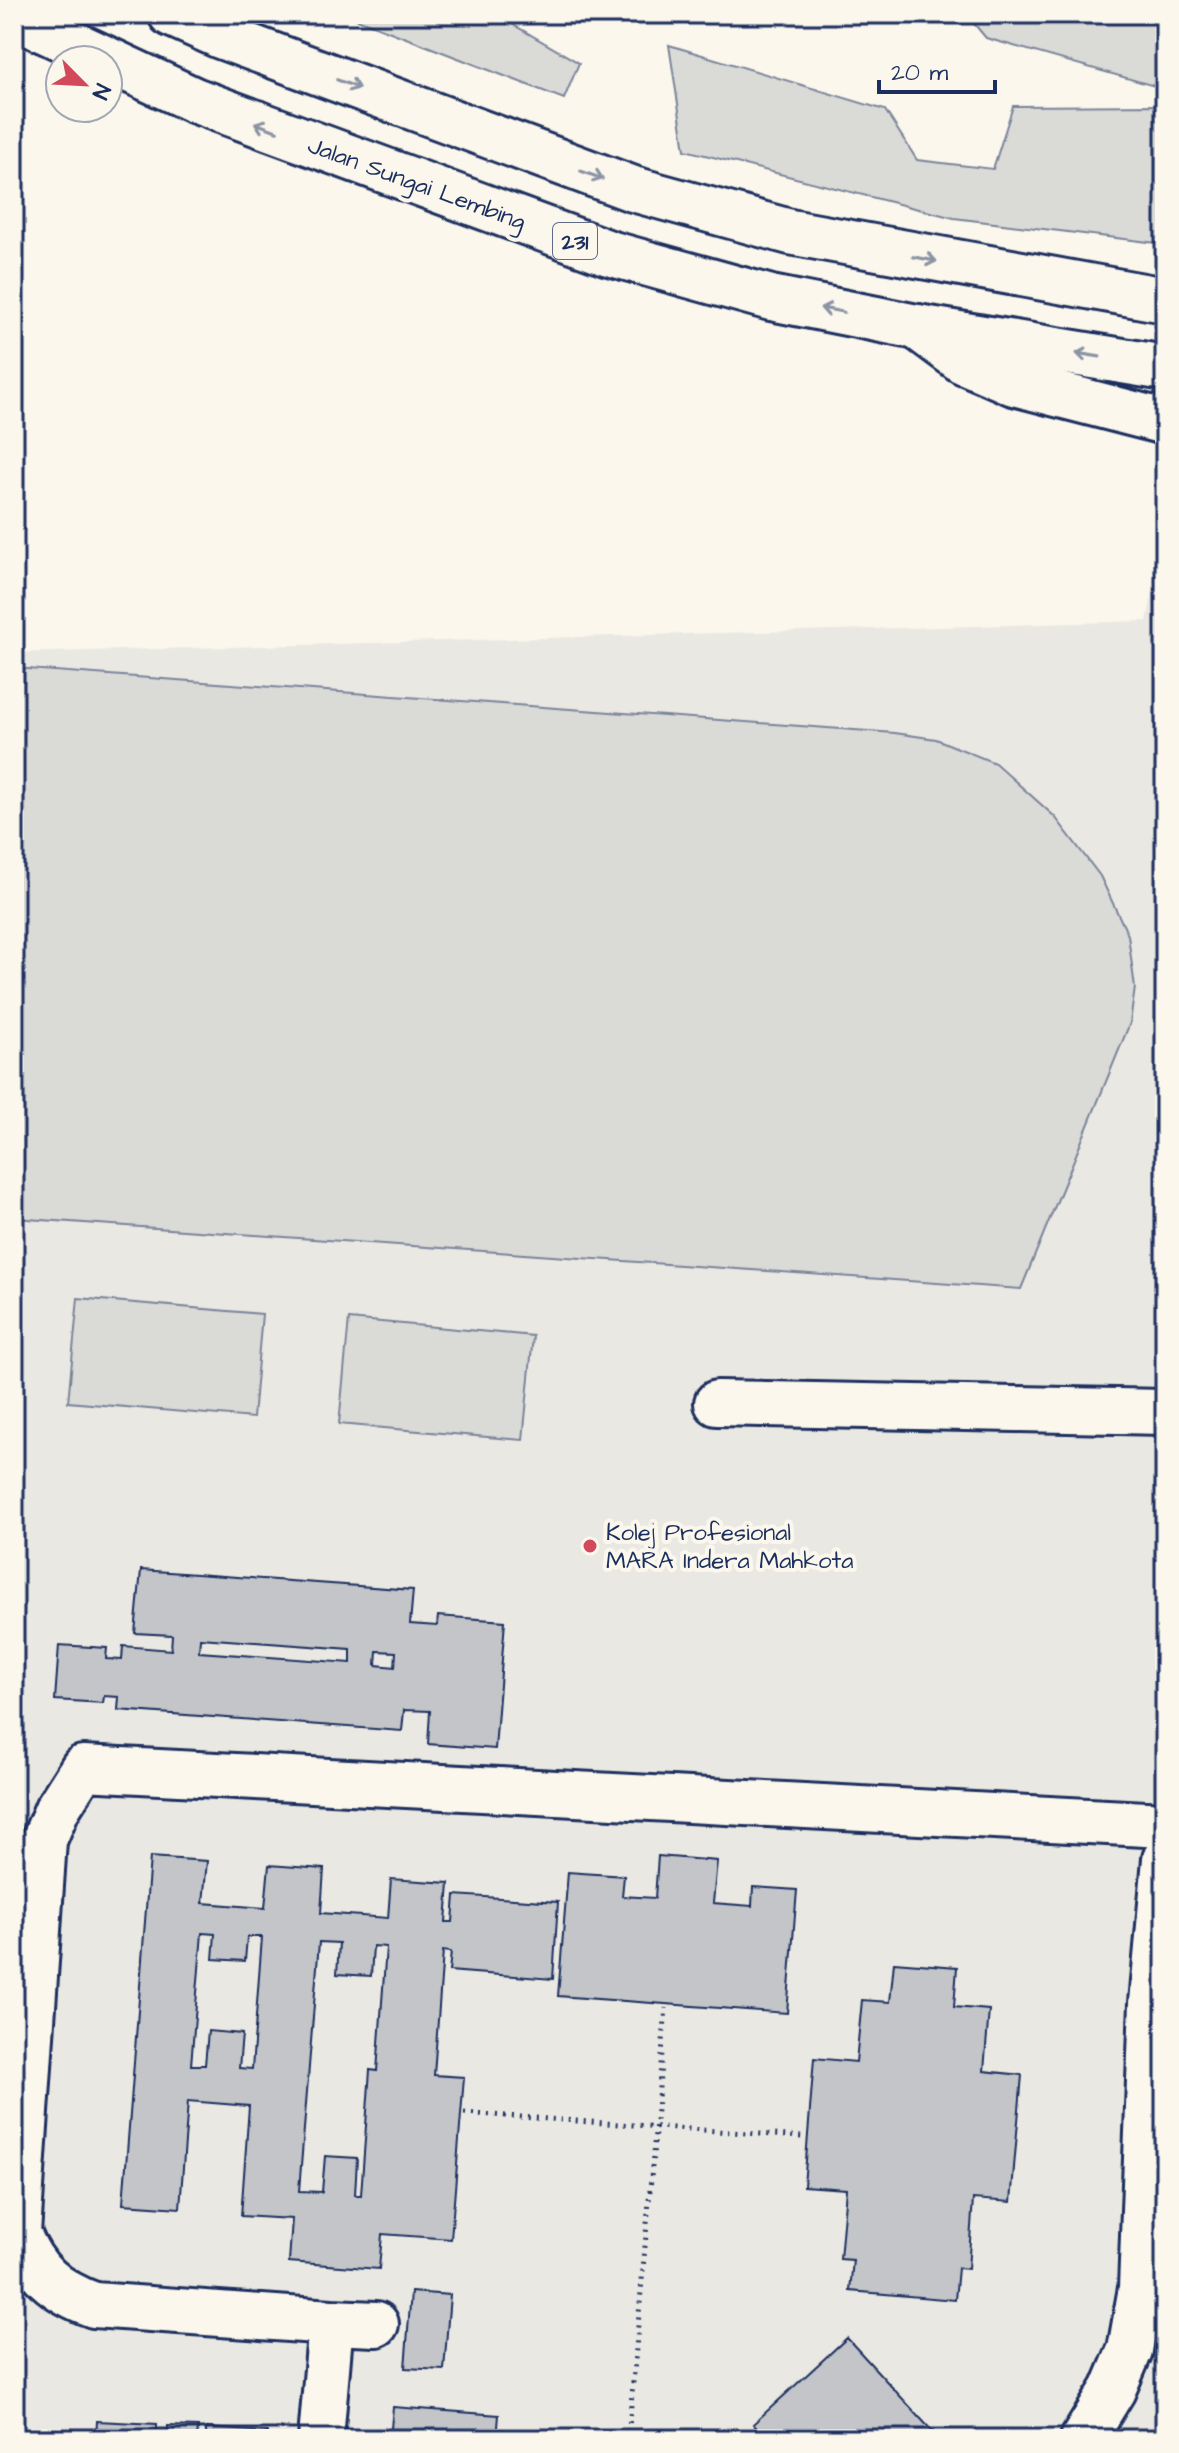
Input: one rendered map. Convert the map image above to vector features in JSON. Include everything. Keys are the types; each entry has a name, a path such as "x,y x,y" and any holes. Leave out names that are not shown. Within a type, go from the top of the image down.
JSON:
{"main road":[{"path":"171,14 218,35 633,189 790,232 1165,300"},
{"name":"Jalan Sungai Lembing","path":"14,16 194,100 609,253 771,298 917,327 1165,368"},
{"path":"917,327 963,361 1014,383 1165,422"},
{"path":"717,1403 1165,1412"},
{"path":"376,2324 94,2305 69,2296 44,2279 27,2257 18,2233 44,1840 57,1809 83,1768 1165,1825"},
{"path":"1083,2439 1113,2390 1130,2350 1141,2288 1152,2003 1165,1859"},
{"path":"321,2439 331,2322"}],"path":[{"path":"628,2439 666,2008"},
{"path":"464,2113 655,2129 802,2137"},
{"path":"507,2432 618,2439"}],"shaded area":[{"path":"344,14 495,14 579,63 564,99"},
{"path":"966,14 1165,14 1165,89 986,38"},
{"path":"669,45 885,110 917,160 993,169 1013,106 1165,105 1165,244 954,218 685,150"},
{"name":"Kolej Profesional MARA Indera Mahkota","path":"1156,576 1165,577 1165,2439 14,2439 14,653 1147,621"},
{"path":"14,668 895,733 936,739 995,763 1055,817 1100,876 1128,935 1135,988 1130,1023 1021,1289 14,1218"},
{"path":"78,1298 262,1314 253,1418 68,1402"},
{"path":"349,1319 533,1336 523,1440 339,1424"}],"building":[{"path":"1165,589 1165,643 1164,643"},
{"path":"141,1570 413,1590 410,1624 437,1626 438,1616 505,1621 495,1749 428,1744 430,1711 404,1710 402,1731 118,1710 119,1697 104,1696 103,1703 55,1700 59,1645 107,1648 106,1659 122,1660 123,1646 171,1650 172,1635 135,1633","holes":["200,1638 351,1649 351,1663 199,1652","377,1651 396,1652 395,1667 376,1665"]},
{"path":"658,1856 717,1861 713,1903 752,1906 753,1887 797,1890 787,2013 558,1996 568,1872 624,1876 622,1896 655,1898"},
{"path":"150,1857 207,1861 203,1903 265,1908 269,1865 324,1869 321,1913 388,1918 391,1879 449,1883 446,1922 453,1922 455,1895 558,1902 553,1979 449,1971 451,1952 443,1951 434,2075 464,2077 451,2239 382,2234 379,2269 289,2262 292,2219 241,2216 249,2106 188,2101 180,2208 123,2204","holes":["202,1933 215,1934 213,1959 245,1961 247,1937 262,1937 252,2069 239,2068 242,2034 208,2031 205,2065 191,2065","319,1942 339,1943 337,1974 371,1976 373,1946 386,1947 377,2071 370,2070 361,2195 355,2195 357,2158 325,2156 322,2192 299,2191"]},
{"path":"894,1962 957,1967 954,2007 989,2010 984,2071 1022,2075 1011,2202 973,2199 968,2269 958,2268 955,2300 850,2291 853,2260 840,2259 846,2189 804,2186 814,2058 856,2062 862,2000 890,2002"},
{"path":"411,2292 450,2295 444,2370 405,2368"},
{"path":"847,2338 934,2433 928,2439 767,2439 753,2424"},
{"path":"393,2407 499,2415 497,2439 390,2439"},
{"path":"97,2421 157,2424 156,2439 96,2439"},
{"path":"168,2426 198,2427 197,2439 167,2439"},
{"path":"206,2428 267,2432 267,2439 206,2439"}],"place":[{"name":"Kolej Profesional MARA Indera Mahkota","path":"590,1546"}]}
